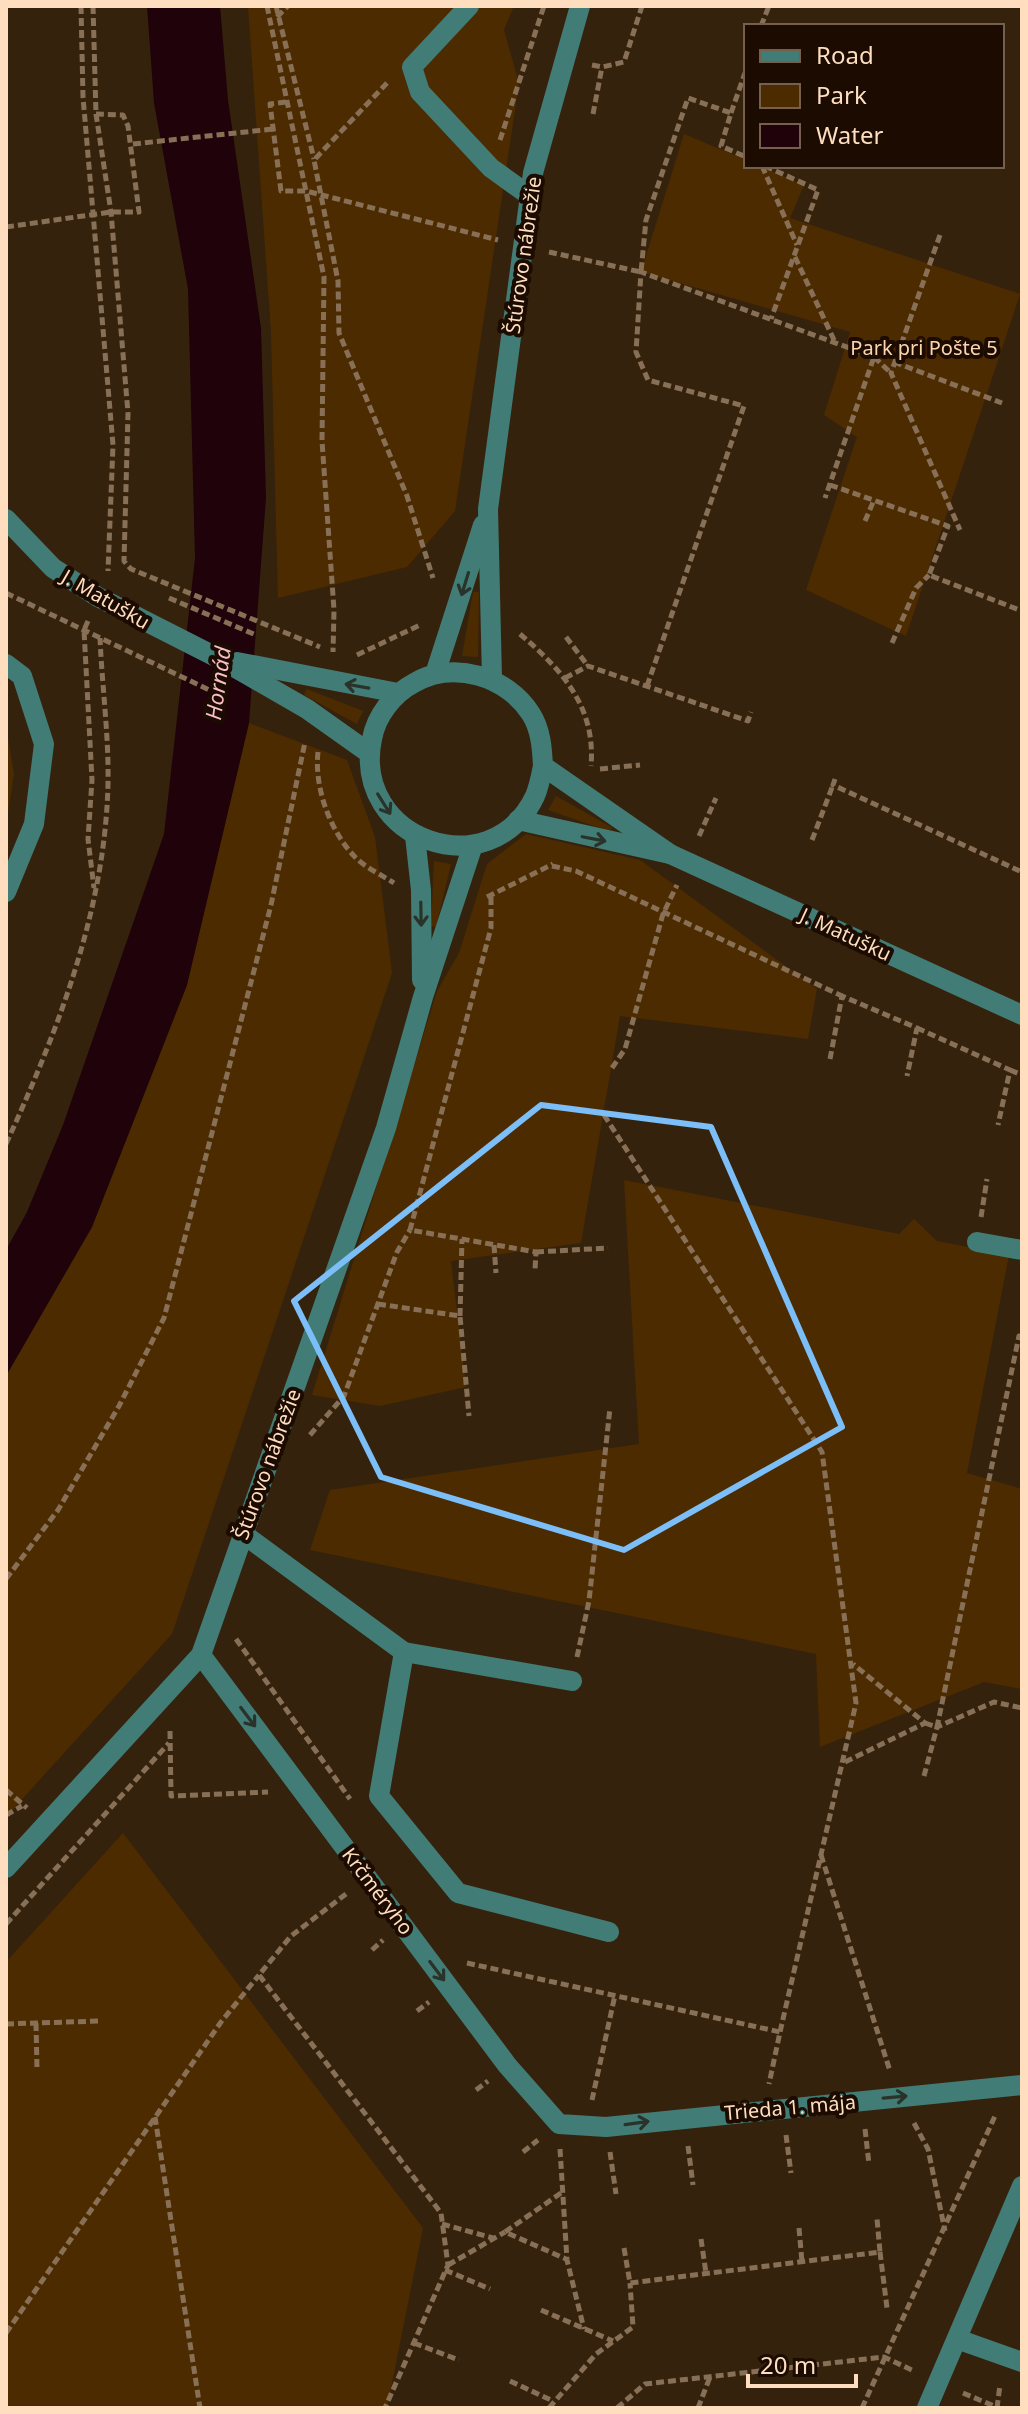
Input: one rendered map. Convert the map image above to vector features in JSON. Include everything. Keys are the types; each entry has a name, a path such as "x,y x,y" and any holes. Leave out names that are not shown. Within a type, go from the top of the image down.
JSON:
{"street":[{"path":"469,6 412,67 420,92 491,168 530,196"},
{"name":"Štúrovo nábrežie","path":"488,509 530,196 580,6"},
{"path":"435,674 488,509"},
{"path":"488,509 492,679"},
{"name":"J. Matušku","path":"6,519 53,568 142,621 220,659"},
{"path":"220,659 398,693"},
{"path":"220,659 310,711 369,753"},
{"path":"6,664 22,676 44,744 34,824 6,892"},
{"path":"464,672 492,679 515,694 532,715 541,740 543,766 535,795 518,820 498,836 473,845 443,845 415,836 395,821 380,801 371,778 369,753 378,720 398,693 435,674 464,672"},
{"path":"543,766 679,858"},
{"path":"518,820 679,858"},
{"path":"415,836 421,890 423,997"},
{"path":"423,997 473,845"},
{"name":"J. Matušku","path":"679,858 1022,1015"},
{"name":"Štúrovo nábrežie","path":"6,1868 201,1655 386,1128 423,997"},
{"path":"977,1242 1022,1250"},
{"path":"242,1533 404,1652 572,1681"},
{"path":"404,1652 379,1796 458,1893 609,1932"},
{"name":"Krčméryho","path":"201,1655 507,2065 559,2124"},
{"name":"Trieda 1. mája","path":"559,2124 596,2128 684,2116 1014,2086"},
{"path":"927,2408 1022,2186"},
{"path":"957,2339 1022,2362"}],"path":[{"path":"81,6 83,97 113,445 110,566 84,630 92,780 88,839 94,888"},
{"path":"93,6 96,114 111,212 128,413 124,561 131,569 153,579 321,648"},
{"path":"267,6 324,277 322,441 334,610 333,652 320,678"},
{"path":"276,6 322,195 338,281 339,333 407,496 434,573 432,585"},
{"path":"277,17 288,6"},
{"path":"491,168 544,6"},
{"path":"314,160 384,85 412,67"},
{"path":"593,114 602,67"},
{"path":"744,76 721,146 744,156"},
{"path":"647,686 744,406 648,380 636,352 646,220 688,98 731,113"},
{"path":"286,102 270,104 281,191 306,191 503,241"},
{"path":"6,227 111,212 139,212 133,144 123,115 96,114"},
{"path":"133,144 273,129"},
{"path":"765,168 798,246"},
{"path":"768,168 818,190 771,319"},
{"path":"891,373 940,235"},
{"path":"541,251 641,272 874,357 891,373 960,530"},
{"path":"794,255 835,343"},
{"path":"825,498 874,357"},
{"path":"894,362 1002,403"},
{"path":"830,485 948,526 929,575 916,588 892,643"},
{"path":"865,521 874,500"},
{"path":"929,575 1022,611"},
{"path":"6,593 229,700"},
{"path":"163,596 262,637"},
{"path":"351,658 425,623"},
{"path":"518,632 565,678 581,700 593,744 591,770 640,765"},
{"path":"566,637 588,666 748,721 751,712"},
{"path":"6,1144 51,1046 84,944 104,837 108,782 100,638"},
{"path":"565,678 588,666"},
{"path":"6,1579 58,1510 119,1406 164,1318 271,905 310,711"},
{"path":"318,746 315,774 336,831 357,859 401,888"},
{"path":"812,840 834,782 1022,872"},
{"path":"612,1068 625,1049 679,858 716,798"},
{"path":"480,896 491,897 552,866 557,855"},
{"path":"552,866 576,871 842,996 1022,1075"},
{"path":"308,1437 344,1396 397,1252 410,1230 491,928 491,897"},
{"path":"830,1059 842,996"},
{"path":"907,1076 917,1028"},
{"path":"998,1125 1010,1070"},
{"path":"604,1115 822,1452 856,1703 780,2032"},
{"path":"983,1199 987,1179"},
{"path":"410,1230 536,1252 608,1248"},
{"path":"462,1239 460,1316 469,1416"},
{"path":"494,1245 496,1273"},
{"path":"535,1270 536,1252"},
{"path":"378,1304 460,1316"},
{"path":"924,1776 1019,1336 1022,1337"},
{"path":"572,1681 589,1601 610,1408"},
{"path":"234,1626 237,1638"},
{"path":"852,1663 925,1723 937,1727 994,1702 1022,1708"},
{"path":"169,1718 171,1796 271,1792"},
{"path":"844,1762 925,1723"},
{"path":"6,1924 170,1742"},
{"path":"6,1815 24,1805"},
{"path":"821,1854 898,2097 928,2149 945,2231"},
{"path":"6,2333 221,2022 291,1936 354,1888"},
{"path":"259,1975 441,2213 446,2268 385,2408"},
{"path":"615,1995 596,2128 616,2194"},
{"path":"6,2024 101,2021"},
{"path":"36,2023 37,2069"},
{"path":"862,2408 1014,2086"},
{"path":"684,2116 693,2185"},
{"path":"155,2117 200,2408"},
{"path":"559,2124 567,2260 584,2329"},
{"path":"446,2268 561,2193"},
{"path":"877,2219 887,2308"},
{"path":"442,2224 494,2239"},
{"path":"799,2228 802,2262"},
{"path":"505,2232 567,2260"},
{"path":"701,2239 706,2273"},
{"path":"549,2408 596,2354 633,2327 624,2248"},
{"path":"630,2283 880,2252"},
{"path":"446,2268 490,2289"},
{"path":"541,2310 613,2342"},
{"path":"414,2343 459,2360"},
{"path":"617,2408 645,2384 884,2357"},
{"path":"698,2408 710,2377"},
{"path":"510,2381 553,2401"},
{"path":"625,2401 629,2408"}],"highlighted area":[{"path":"541,1105 711,1127 842,1427 624,1550 381,1477 294,1301"}],"green space":[{"path":"248,6 514,6 504,30 519,83 455,511 407,567 278,598 271,332"},
{"name":"Park pri Pošte 5","path":"684,134 744,159 744,168 764,168 804,185 790,218 1020,294 906,636 806,590 857,437 824,415 850,332 641,272"},
{"path":"473,592 479,592 478,657 462,656"},
{"path":"307,689 363,711 357,724 304,695"},
{"path":"249,723 347,760 375,837 392,973 172,1634 6,1817 6,1376 92,1227 187,985"},
{"path":"6,725 14,774 6,825"},
{"path":"556,796 613,828 608,831 548,810"},
{"path":"526,834 640,860 817,989 808,1039 620,1016 581,1243 451,1261 466,1387 380,1406 312,1395 437,991 459,953 487,864"},
{"path":"434,861 451,864 436,927 431,926"},
{"path":"624,1180 899,1234 914,1219 937,1241 1009,1255 967,1473 1022,1489 1022,1689 984,1682 820,1747 816,1654 310,1550 330,1490 639,1444"},
{"path":"123,1833 423,2228 387,2408 6,2408 6,1962"}],"water":[{"name":"Hornád","path":"147,6 220,6 228,100 261,328 266,498 249,723 187,985 92,1227 6,1376 6,1250 27,1212 63,1125 164,834 195,558 188,289 154,103"}]}
